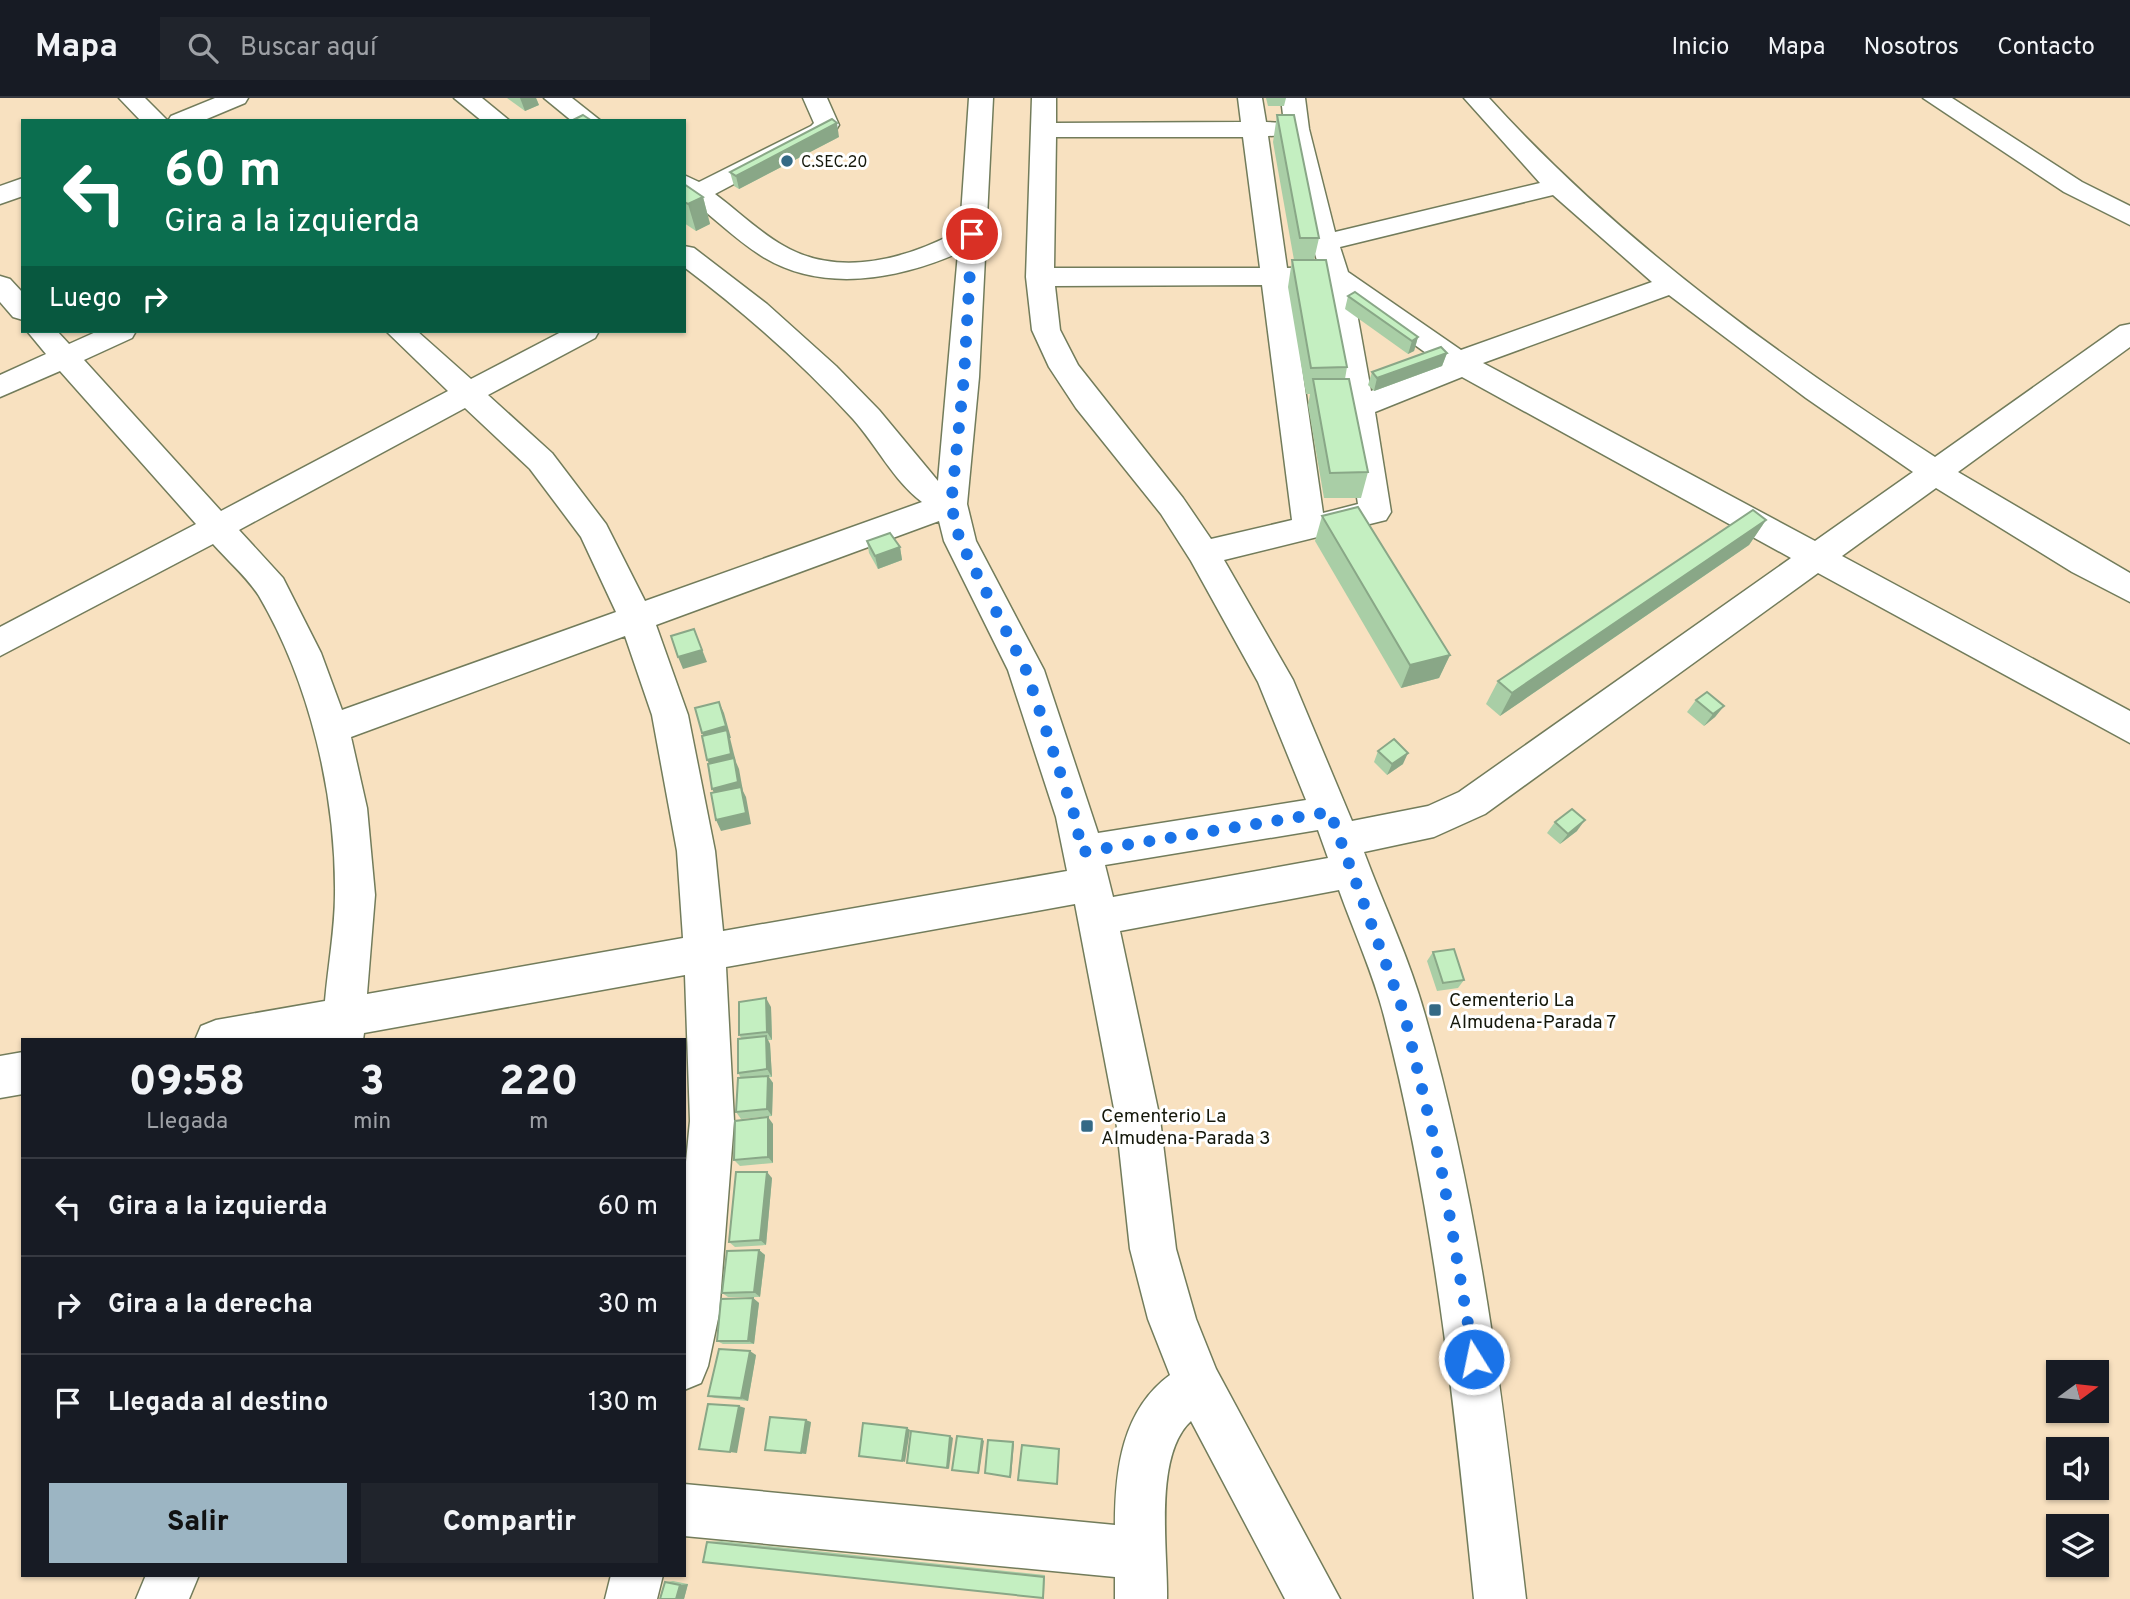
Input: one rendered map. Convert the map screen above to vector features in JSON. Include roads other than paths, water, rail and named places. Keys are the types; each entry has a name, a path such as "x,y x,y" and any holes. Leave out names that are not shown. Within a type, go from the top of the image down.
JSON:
{"lane":[{"path":"131,98 154,119"},
{"path":"185,119 236,98"},
{"path":"466,98 495,119"},
{"path":"556,98 582,119"},
{"path":"815,98 827,125 820,131 691,188 717,259 869,418 933,497 951,505"},
{"path":"981,98 964,377 951,505 960,541 1026,670 1075,817 1138,1119 1153,1249 1172,1319 1198,1385 1314,1599"},
{"path":"1044,98 1040,277 1046,330 1064,367 1087,401 1172,506 1203,553 1275,680 1340,841 1404,1013 1443,1177 1474,1359 1500,1599"},
{"path":"1250,98 1309,527"},
{"path":"1203,553 1375,512 1336,276 1325,243 1297,129 1293,98"},
{"path":"1476,98 1558,186 1671,285 1845,412 1934,472 2052,546 2130,589"},
{"path":"1935,98 2073,187 2130,217"},
{"path":"1043,130 1297,129"},
{"path":"1325,243 1558,186"},
{"path":"0,196 21,187"},
{"path":"717,259 786,258 815,267 848,270 909,263 937,254 972,234"},
{"path":"1040,277 1336,276 1458,362 2130,729"},
{"path":"0,285 21,309"},
{"path":"1359,407 1451,370 1458,362 1671,285"},
{"path":"42,333 219,526 271,587 304,653 331,729 348,808 355,895 344,1028"},
{"path":"0,387 118,333"},
{"path":"402,333 541,461 595,532 636,618 670,715 696,851 705,954 712,1121 695,1314 686,1357"},
{"path":"0,643 581,333"},
{"path":"237,1038 344,1028 705,954 1340,841 1434,821 1472,803 2130,333"},
{"path":"331,729 951,505"},
{"path":"1089,885 1340,841"},
{"path":"0,1077 21,1073"},
{"path":"686,1510 1141,1577 1143,1471 1156,1424 1174,1401 1198,1385"},
{"path":"162,1599 172,1577"},
{"path":"631,1599 636,1577"}],"place":[{"name":"C.SEC.20","path":"787,161"},
{"name":"Cementerio La Almudena-Parada 7","path":"1435,1010"},
{"name":"Cementerio La Almudena-Parada 3","path":"1087,1126"}]}
